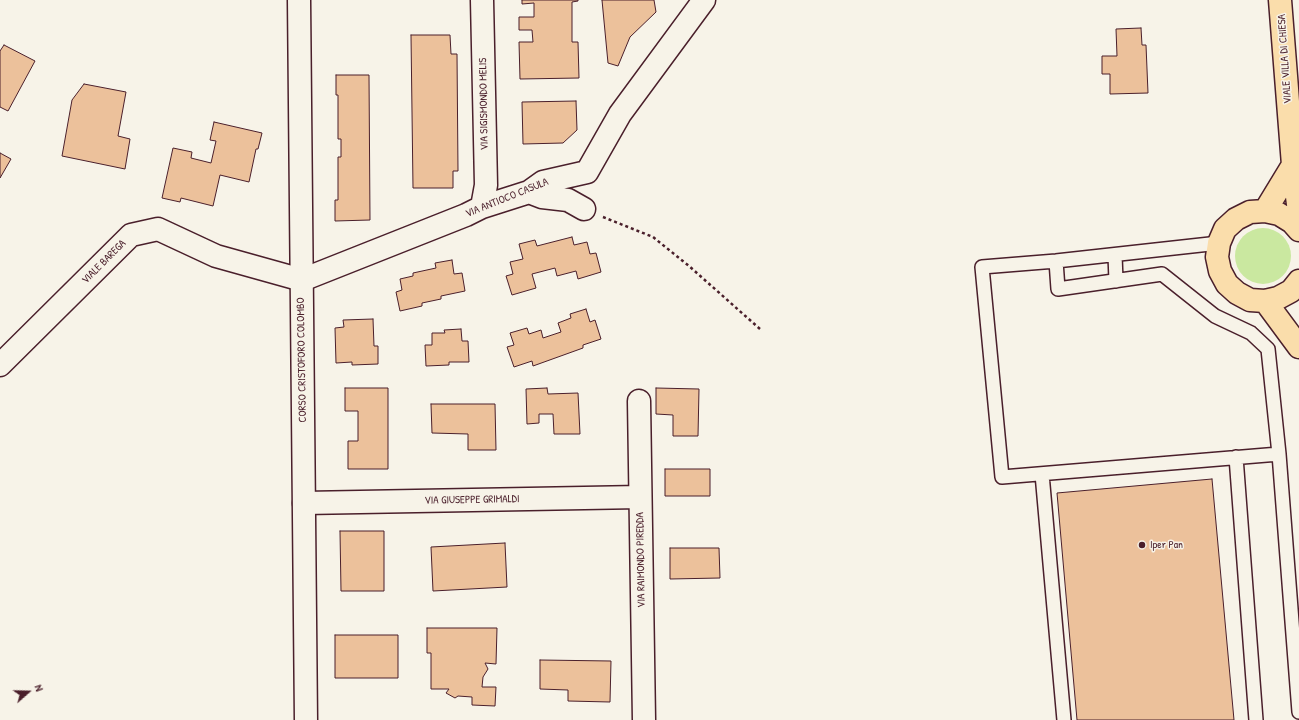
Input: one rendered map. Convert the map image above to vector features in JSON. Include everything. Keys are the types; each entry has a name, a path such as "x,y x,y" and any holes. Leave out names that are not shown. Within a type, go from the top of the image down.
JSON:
{"main road":[{"name":"VIALE VILLA DI CHIESA","path":"1280,0 1293,165 1299,212"},
{"path":"1265,211 1293,165"},
{"path":"1299,230 1292,222 1279,214 1265,211 1250,212 1236,219 1226,229 1219,243 1217,257 1220,271 1227,284 1237,293 1250,300 1264,301 1278,298 1291,291 1299,282"},
{"path":"1264,301 1299,347"}],"street":[{"name":"CORSO CRISTOFORO COLOMBO","path":"299,0 306,720"},
{"name":"VIA SIGISMONDO MELIS","path":"482,0 486,186 482,207"},
{"name":"VIA ANTIOCO CASULA","path":"302,280 459,218 482,207 529,192 543,182 587,172 620,114 704,0"},
{"path":"529,192 542,197 568,200 584,209"},
{"name":"VIALE BAREGA","path":"0,365 131,235 158,230 216,256 302,280"},
{"name":"VIA RAIMONDO PIREDDA","path":"639,401 644,720"},
{"name":"VIA GIUSEPPE GRIMALDI","path":"304,503 640,497"}],"lane":[{"path":"1219,243 1056,261 982,267 1002,477 1279,454"},
{"path":"1115,254 1116,281"},
{"path":"1056,261 1058,289 1162,274 1215,316 1251,333 1268,349 1279,454 1299,712"},
{"path":"1236,457 1256,720"},
{"path":"1042,474 1064,720"}],"path":[{"path":"584,209 653,237 689,266 760,330"}],"green space":[{"path":"1263,228 1274,230 1283,236 1289,245 1291,256 1289,267 1283,276 1274,282 1263,284 1252,282 1243,276 1237,267 1235,256 1237,245 1243,236 1252,230"}],"building":[{"path":"522,0 578,0 572,2 572,42 578,42 579,78 520,79 519,42 533,42 532,30 519,30 519,17 534,17 534,3 522,4"},
{"path":"602,0 654,0 656,12 630,37 618,66 608,63"},
{"path":"1141,28 1142,45 1146,45 1148,93 1110,94 1110,74 1102,74 1102,56 1117,56 1116,29"},
{"path":"411,35 450,35 451,54 457,54 458,171 453,171 453,188 413,188"},
{"path":"4,45 35,61 8,111 0,107 0,51"},
{"path":"336,75 369,75 370,220 335,221 335,200 338,200 338,157 341,157 341,139 338,139 338,95 336,95"},
{"path":"84,84 126,92 118,136 130,139 125,169 62,156 72,100"},
{"path":"576,101 577,130 563,143 523,144 522,102"},
{"path":"214,122 262,133 258,149 256,149 249,182 220,175 213,206 181,198 180,202 162,198 173,148 192,152 191,158 211,163 216,141 210,140"},
{"path":"0,153 11,159 0,178"},
{"path":"572,237 574,245 587,242 590,254 596,253 601,272 578,279 576,271 557,276 555,268 532,274 536,288 512,295 506,276 513,274 510,262 523,259 519,244 535,240 537,246"},
{"path":"452,260 454,274 462,273 465,291 441,296 441,299 422,303 422,306 400,311 396,292 402,290 400,279 413,276 413,273 436,268 435,263"},
{"path":"586,309 590,322 595,320 601,339 583,345 583,348 533,366 532,361 514,367 507,347 514,345 510,333 527,328 529,334 541,330 543,338 561,332 558,323 571,318 570,314"},
{"path":"373,319 374,346 378,346 378,364 352,365 352,362 336,363 335,328 344,327 343,320"},
{"path":"461,329 462,341 468,341 469,362 449,362 449,365 426,366 425,345 432,345 432,333 445,333 444,330"},
{"path":"345,388 388,388 388,469 348,469 348,441 358,441 358,411 345,411"},
{"path":"547,388 548,394 578,393 580,434 554,434 553,414 539,414 539,423 527,424 526,389"},
{"path":"656,388 699,389 698,436 673,436 673,415 656,414"},
{"path":"431,404 495,404 496,450 468,450 468,434 432,433"},
{"path":"665,469 710,469 710,496 665,496"},
{"path":"1212,479 1234,720 1077,720 1057,493"},
{"path":"340,531 384,531 384,591 341,591"},
{"path":"505,543 507,587 433,591 431,547"},
{"path":"670,548 719,548 720,578 670,579"},
{"path":"427,628 497,628 496,664 485,663 488,669 483,677 482,687 496,687 495,706 472,705 472,697 458,696 455,698 446,693 449,689 431,689 431,653 427,653"},
{"path":"335,635 398,635 398,678 335,678"},
{"path":"540,660 611,661 610,702 568,701 568,690 540,689"}],"place":[{"name":"Iper Pan","path":"1142,545"}]}
